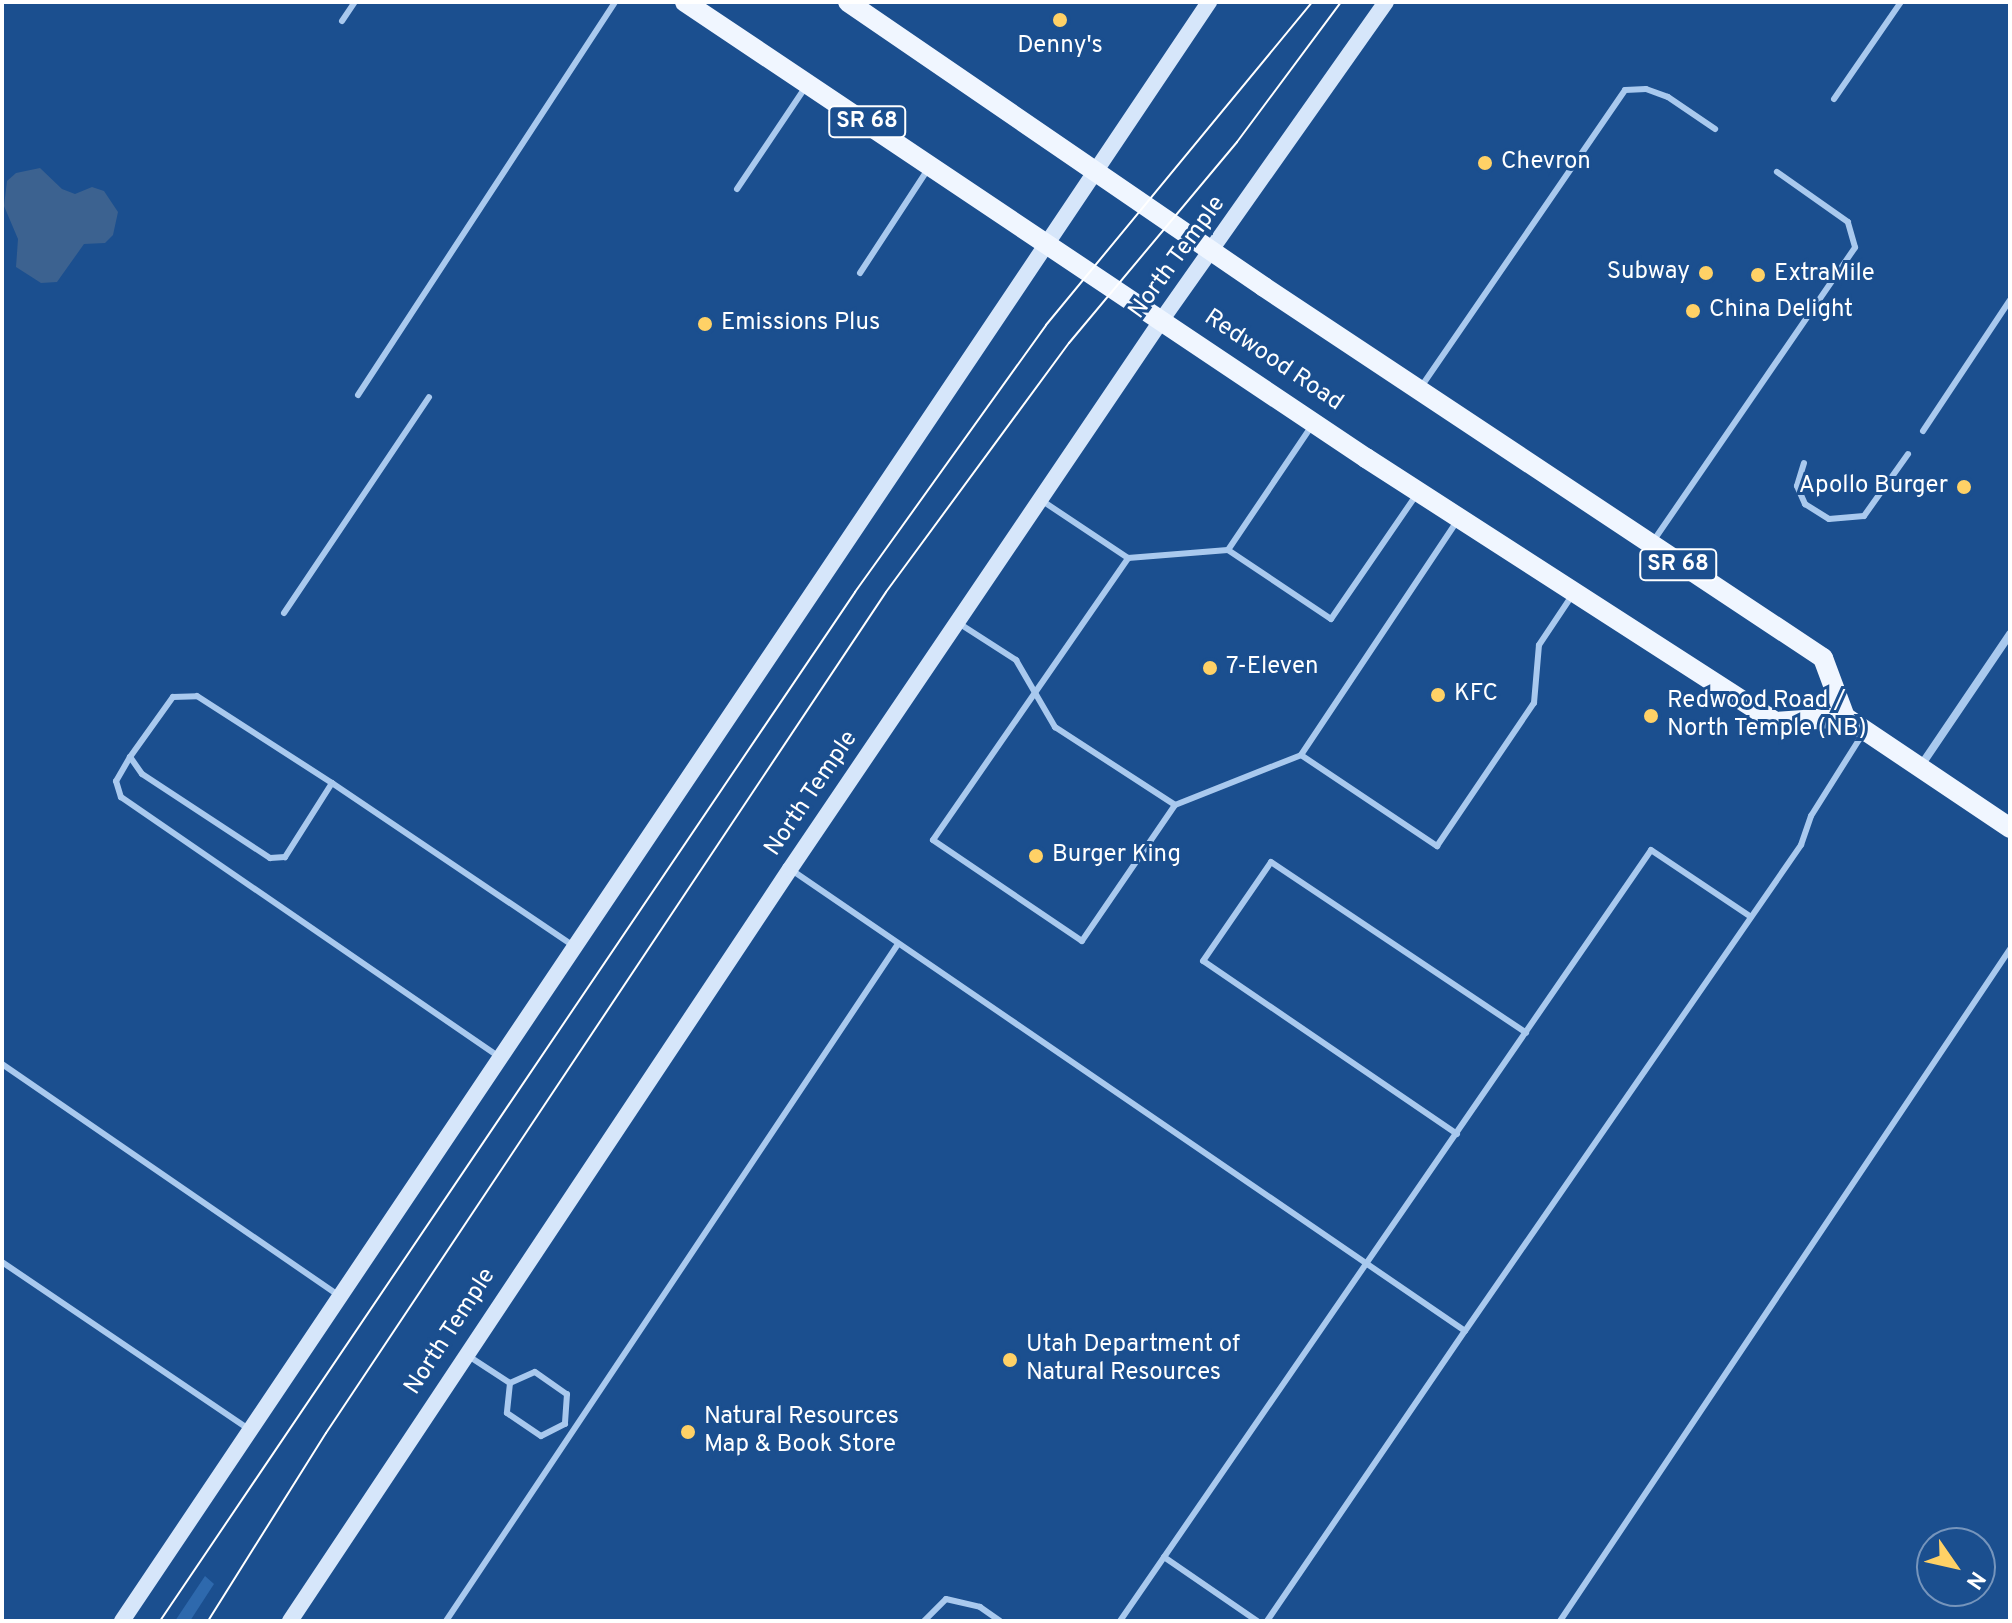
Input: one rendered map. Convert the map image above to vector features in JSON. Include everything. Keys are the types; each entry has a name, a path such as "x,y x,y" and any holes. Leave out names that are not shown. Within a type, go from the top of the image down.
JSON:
{"main road":[{"name":"Redwood Road","path":"685,2 1459,518 1776,722 1845,717"},
{"path":"122,1621 1209,2"},
{"name":"North Temple","path":"290,1621 465,1353 957,622 1163,318 1386,2"},
{"name":"SR 68","path":"857,4 1212,252 1649,546 1823,658 1845,717"},
{"path":"1845,717 2010,828"}],"street":[{"path":"1920,767 2010,634"}],"lane":[{"path":"342,21 355,2"},
{"path":"358,395 615,2"},
{"path":"1834,99 1901,2"},
{"path":"737,189 808,83"},
{"path":"1420,390 1625,90 1646,89 1715,129"},
{"path":"860,273 932,164"},
{"path":"1649,546 1855,247 1848,222 1777,172"},
{"path":"1923,431 2010,300"},
{"path":"284,613 429,397"},
{"path":"1228,550 1314,421"},
{"path":"1804,463 1797,486 1805,504 1829,519 1864,516 1908,454"},
{"path":"1040,500 1128,558 1228,550 1331,619 1419,491"},
{"path":"1128,558 933,840 1082,941 1175,805 1301,755 1459,518"},
{"path":"1301,755 1437,846 1534,703 1539,645 1574,592"},
{"path":"957,622 1016,660 1055,727 1175,805"},
{"path":"500,1057 121,797 116,781 130,757 173,697 197,696 574,946"},
{"path":"1267,1621 1801,845 1811,816 1865,730"},
{"path":"130,757 142,774 270,858 285,857 332,783"},
{"path":"1120,1621 1651,850 1751,917"},
{"path":"1457,1134 1203,961 1271,862 1526,1033"},
{"path":"790,869 1465,1331"},
{"path":"446,1621 898,944"},
{"path":"1560,1621 2010,949"},
{"path":"2,1064 340,1296"},
{"path":"2,1262 250,1430"},
{"path":"465,1353 510,1383"},
{"path":"510,1383 535,1372 567,1394 565,1424"},
{"path":"510,1383 507,1413 541,1436 565,1424"},
{"path":"565,1424 575,1431"},
{"path":"1164,1557 1257,1621"},
{"path":"924,1621 946,1599 980,1607 1000,1621"}],"shaded area":[{"path":"40,168 62,189 75,194 92,187 104,191 118,212 113,235 105,243 84,244 57,282 41,283 16,267 18,239 4,206 7,181 16,173"},
{"path":"205,1576 214,1584 190,1621 175,1621"}],"tram line":[{"path":"160,1621 855,592 1046,325 1312,2"},
{"path":"208,1621 326,1433 886,592 1069,343 1237,142 1341,2"}],"place":[{"name":"Denny's","path":"1060,20"},
{"name":"Chevron","path":"1485,163"},
{"name":"Subway","path":"1706,273"},
{"name":"ExtraMile","path":"1758,275"},
{"name":"China Delight","path":"1693,311"},
{"name":"Emissions Plus","path":"705,324"},
{"name":"Apollo Burger","path":"1964,487"},
{"name":"7-Eleven","path":"1210,668"},
{"name":"KFC","path":"1438,695"},
{"name":"Redwood Road / North Temple (NB)","path":"1651,716"},
{"name":"Burger King","path":"1036,856"},
{"name":"Utah Department of Natural Resources","path":"1010,1360"},
{"name":"Natural Resources Map & Book Store","path":"688,1432"}]}
